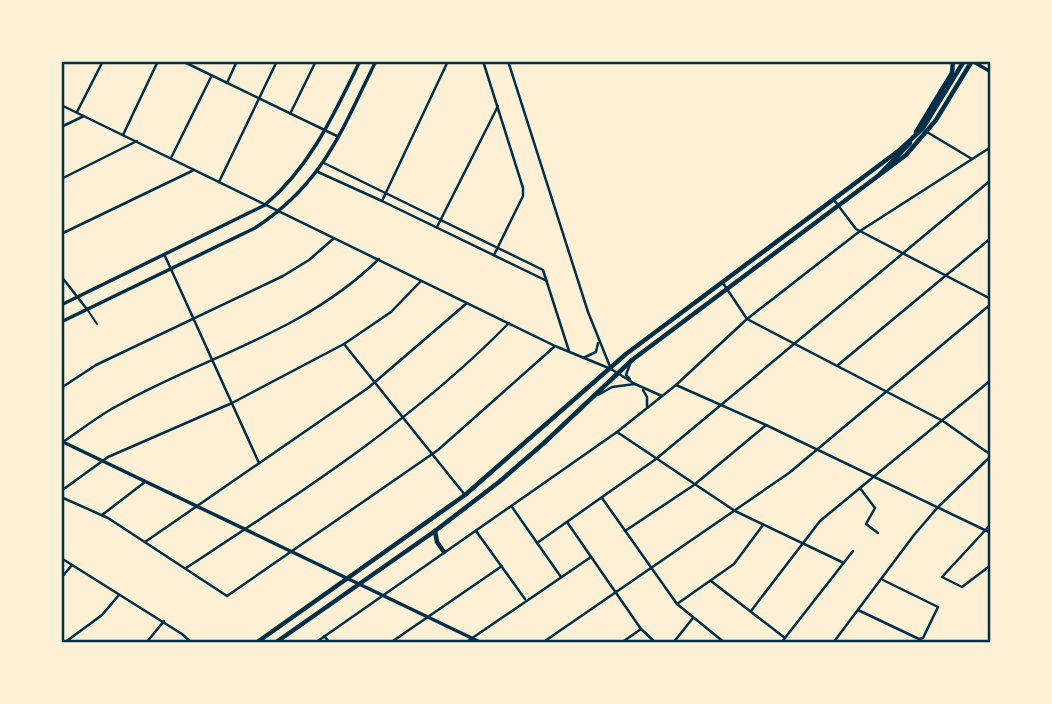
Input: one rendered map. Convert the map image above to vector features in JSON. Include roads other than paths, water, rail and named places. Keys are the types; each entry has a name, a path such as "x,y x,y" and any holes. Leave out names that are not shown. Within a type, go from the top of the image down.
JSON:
{"main road":[{"path":"61,305 265,205 298,173 326,131 360,61"},
{"path":"61,321 255,228 278,211 324,163 376,61"},
{"path":"877,177 884,167 907,148 952,73 953,61"},
{"path":"275,643 282,641 435,531 513,471 632,360 913,138 935,110 964,61"},
{"path":"256,643 465,495 626,354 839,206 906,155 927,132 972,61 991,72"},
{"path":"62,442 482,643"},
{"path":"435,531 444,552"},
{"path":"334,590 336,600"}],"street":[{"path":"77,112 103,61"},
{"path":"123,135 158,61"},
{"path":"182,61 339,137"},
{"path":"195,67 197,61"},
{"path":"227,83 237,61"},
{"path":"219,182 277,61"},
{"path":"290,114 316,61"},
{"path":"382,201 448,61"},
{"path":"484,61 524,193 494,256"},
{"path":"508,61 598,341 611,369"},
{"path":"171,158 212,76"},
{"path":"61,105 662,396"},
{"path":"437,227 498,106"},
{"path":"61,127 84,116"},
{"path":"927,132 973,159"},
{"path":"61,179 137,141"},
{"path":"315,643 617,432 676,385 747,319 860,231 991,147"},
{"path":"324,163 543,270 570,352"},
{"path":"61,234 195,170"},
{"path":"318,172 547,282"},
{"path":"537,543 656,459 991,180"},
{"path":"834,200 860,231 991,299"},
{"path":"838,365 991,238"},
{"path":"61,388 96,365 283,276 309,260 333,239"},
{"path":"165,256 259,463"},
{"path":"62,442 116,406 312,312 345,290 379,259"},
{"path":"61,276 86,308"},
{"path":"61,491 103,460 232,403 344,344 391,312 421,281"},
{"path":"725,286 747,319 943,421 991,455 938,507 914,535 833,642 839,643"},
{"path":"145,541 376,383 467,303"},
{"path":"542,643 762,494 991,304"},
{"path":"186,568 404,418 461,371 509,323"},
{"path":"583,358 596,352 598,341"},
{"path":"344,344 465,495"},
{"path":"61,497 102,515 226,595 432,454 555,346"},
{"path":"632,360 626,375 635,384"},
{"path":"751,611 813,529 991,380"},
{"path":"586,404 612,387 635,384"},
{"path":"676,385 991,533"},
{"path":"641,387 647,397 645,409"},
{"path":"625,531 694,485 766,425"},
{"path":"617,432 735,511 844,563"},
{"path":"102,515 145,481"},
{"path":"860,488 875,508 866,524 878,533"},
{"path":"602,498 677,604 725,643"},
{"path":"512,507 561,578"},
{"path":"567,522 640,629 656,643"},
{"path":"991,524 943,575 962,587 991,565"},
{"path":"677,604 738,560 764,525"},
{"path":"476,531 526,600"},
{"path":"781,643 853,551"},
{"path":"466,643 591,556"},
{"path":"61,558 164,621 192,643"},
{"path":"61,578 72,565"},
{"path":"390,643 502,566"},
{"path":"858,610 919,639 923,638 938,607 881,580"},
{"path":"711,581 785,638"},
{"path":"64,643 102,615 119,595"},
{"path":"673,643 693,618"},
{"path":"146,643 164,621"},
{"path":"621,643 640,629"},
{"path":"324,636 330,643"}],"lane":[{"path":"86,308 97,324"}]}
